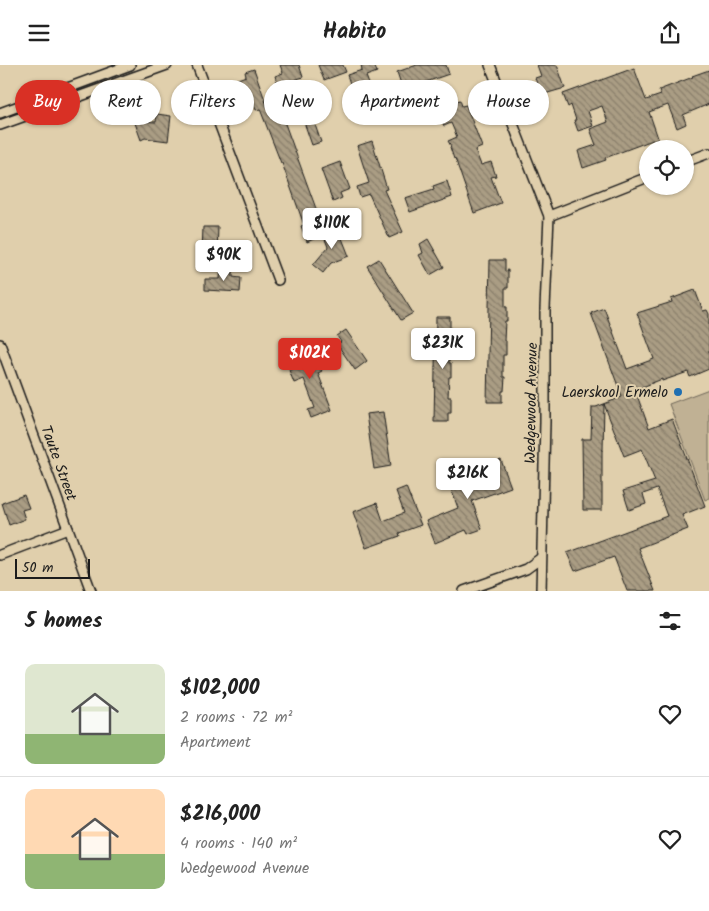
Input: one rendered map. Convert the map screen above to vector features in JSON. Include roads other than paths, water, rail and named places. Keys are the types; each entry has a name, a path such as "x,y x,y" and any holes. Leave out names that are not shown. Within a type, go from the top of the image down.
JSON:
{"street":[{"path":"0,113 130,65"},
{"path":"0,125 167,65"},
{"path":"197,65 278,280"},
{"path":"490,65 549,216 639,181"},
{"path":"694,159 709,153"},
{"name":"Wedgewood Avenue","path":"541,591 549,216"},
{"name":"Taute Street","path":"0,344 2,357 91,591"},
{"path":"0,555 68,529"},
{"path":"464,591 526,569 541,558"}],"place":[{"name":"Laerskool Ermelo","path":"678,392"}]}
